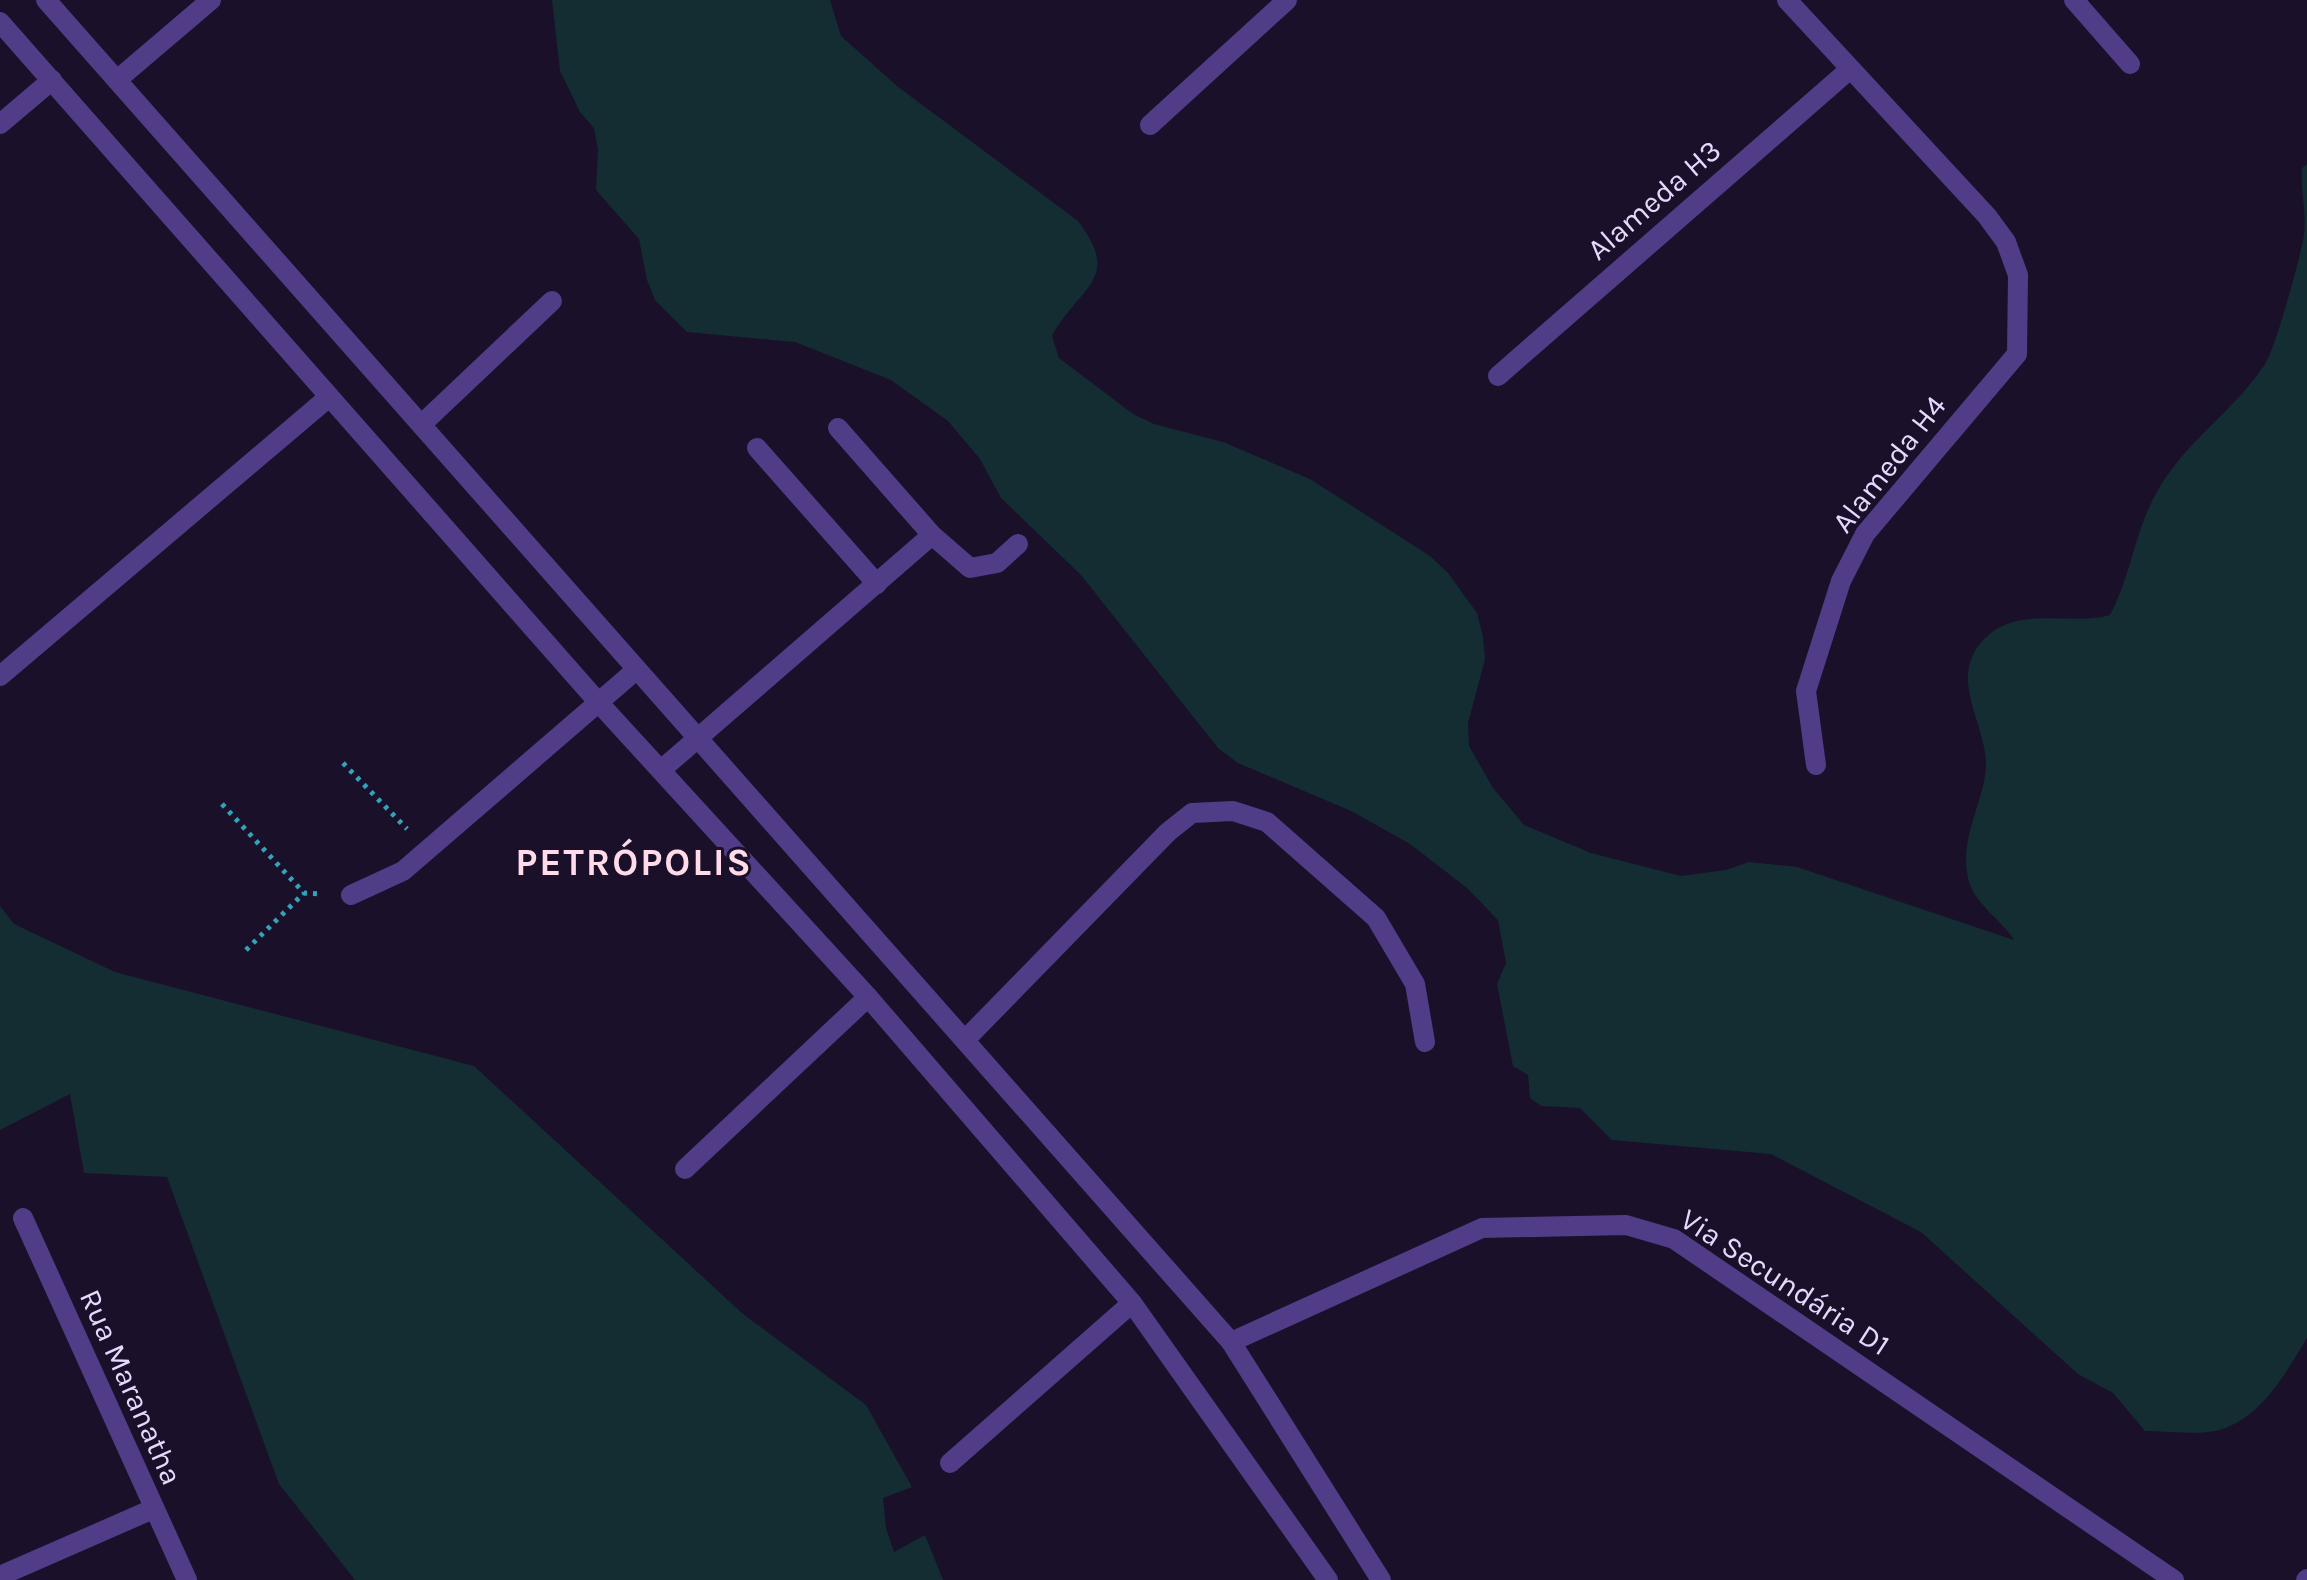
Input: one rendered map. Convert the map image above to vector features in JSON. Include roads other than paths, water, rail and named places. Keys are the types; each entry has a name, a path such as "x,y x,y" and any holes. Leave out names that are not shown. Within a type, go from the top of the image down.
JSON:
{"street":[{"path":"46,0 1231,1342 1381,1580"},
{"path":"117,80 211,0"},
{"path":"1150,125 1287,0"},
{"name":"Alameda H4","path":"1787,0 1987,216 2006,242 2018,275 2017,354 1865,534 1841,581 1806,691 1816,765"},
{"path":"2074,0 2130,64"},
{"path":"0,22 599,703 868,997 1132,1303 1328,1580"},
{"name":"Alameda H3","path":"1498,376 1849,70"},
{"path":"0,124 52,80"},
{"path":"422,424 552,301"},
{"path":"0,676 329,397"},
{"path":"838,428 932,535 970,568 997,563 1018,544"},
{"path":"757,448 877,584"},
{"path":"661,770 932,535"},
{"path":"351,895 403,871 636,670"},
{"path":"965,1040 1168,832 1192,813 1233,811 1267,822 1376,918 1415,984 1425,1042"},
{"path":"685,1169 868,997"},
{"name":"Rua Maranatha","path":"23,1218 187,1580"},
{"name":"Via Secundária D1","path":"1231,1342 1482,1228 1626,1225 1674,1239 2174,1580"},
{"path":"950,1463 1132,1303"},
{"path":"0,1576 153,1509"}],"district":[{"name":"PETRÓPOLIS","path":"634,862"}]}
